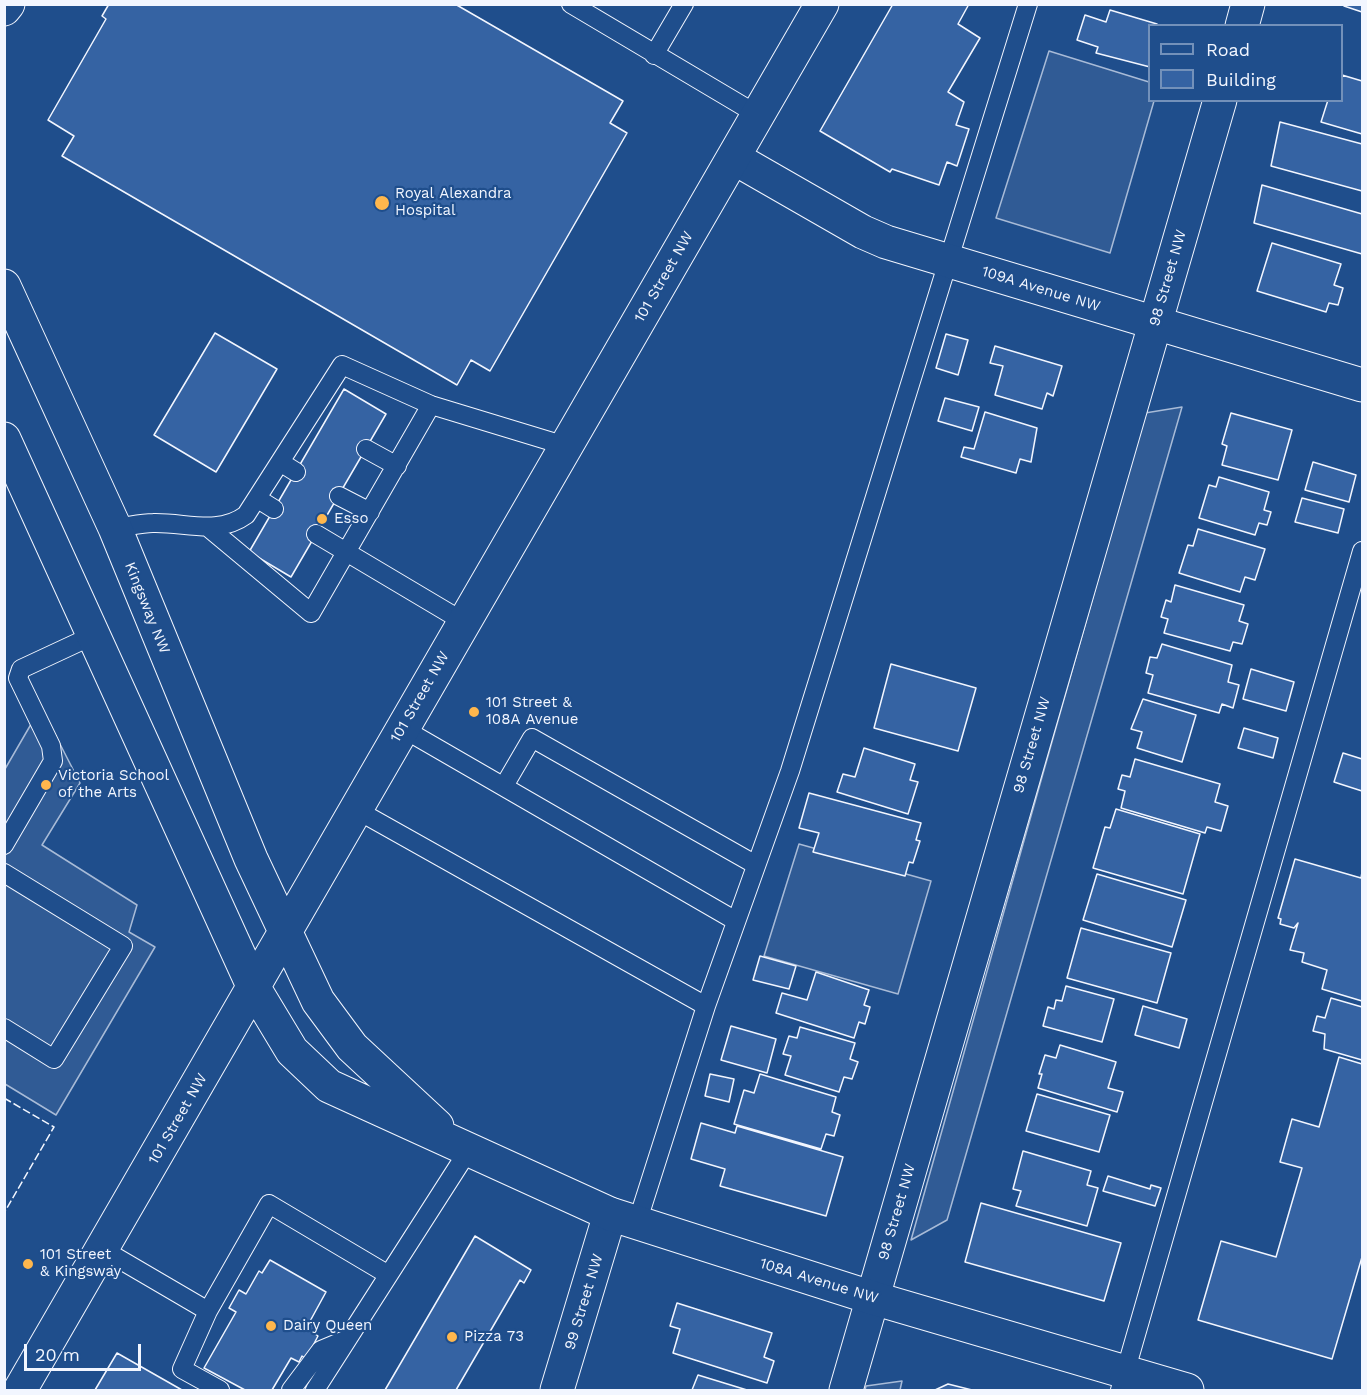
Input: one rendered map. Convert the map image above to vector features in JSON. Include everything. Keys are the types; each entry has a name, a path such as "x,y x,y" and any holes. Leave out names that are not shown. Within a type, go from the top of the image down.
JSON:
{"main road":[{"path":"4,9 8,4"},
{"name":"101 Street NW","path":"20,1390 822,4"},
{"path":"1243,24 1248,4"},
{"name":"98 Street NW","path":"846,1390 1219,102"},
{"name":"109A Avenue NW","path":"734,158 863,232 950,262 1362,385"},
{"name":"Kingsway NW","path":"4,286 115,528 251,859 286,932"},
{"path":"4,439 254,988"},
{"name":"108A Avenue NW","path":"286,932 318,1001 352,1047 464,1149"},
{"name":"108A Avenue NW","path":"254,988 292,1051 329,1086 464,1149 623,1218 873,1298 1123,1382 1187,1390"},
{"name":"99 Street NW","path":"557,1390 623,1218"}],"lane":[{"path":"571,4 758,116"},
{"path":"654,55 684,4"},
{"path":"623,1218 706,1006 790,771 950,262 1028,4"},
{"path":"115,528 153,523 209,528 234,524 246,515 280,462 315,422 342,365 431,405 566,446"},
{"path":"209,528 311,614 431,405"},
{"path":"366,449 396,466"},
{"path":"280,462 296,472"},
{"path":"339,496 370,512"},
{"path":"258,499 274,509"},
{"path":"316,534 464,622"},
{"path":"1123,1382 1362,552"},
{"path":"4,845 53,760 51,746 18,678 21,669 94,635"},
{"path":"402,728 736,921"},
{"path":"504,786 532,738 756,865"},
{"path":"355,809 706,1006"},
{"path":"4,873 123,946 54,1059 4,1028"},
{"path":"315,1390 464,1149"},
{"path":"220,1390 182,1369 208,1311 269,1204 387,1274"},
{"path":"102,1249 208,1311"},
{"path":"291,1390 321,1350 345,1340"}],"shaded area":[{"path":"1049,51 1148,82 1148,102 1154,102 1110,253 996,218"},
{"path":"1182,407 947,1220 911,1240 1145,413"},
{"name":"Victoria School of the Arts","path":"41,707 80,783 42,845 137,905 129,932 155,947 56,1115 5,1084 5,769"},
{"path":"799,844 931,881 898,994 764,956"},
{"path":"902,1381 900,1390 865,1390 866,1386"}],"building":[{"name":"Royal Alexandra Hospital","path":"109,4 455,4 623,101 610,123 627,133 490,371 471,360 457,385 62,156 74,136 48,120 106,19 102,16"},
{"path":"893,4 969,4 958,24 980,38 948,92 964,102 956,125 969,129 957,166 947,162 939,185 892,169 890,172 820,131"},
{"path":"1344,4 1362,4 1362,12 1344,6"},
{"path":"1110,10 1157,24 1148,24 1148,66 1096,53 1098,47 1077,40 1085,15 1106,22"},
{"path":"1343,75 1362,81 1362,134 1321,122 1327,102 1343,102"},
{"path":"1280,122 1362,144 1362,191 1271,166"},
{"path":"1262,185 1362,214 1362,254 1254,223"},
{"path":"1272,243 1341,264 1334,285 1343,288 1338,305 1329,303 1326,312 1257,291"},
{"path":"215,333 277,369 216,472 154,435"},
{"path":"946,334 968,340 958,375 936,368"},
{"path":"995,346 1062,366 1053,396 1047,393 1042,409 995,395 1003,366 990,363"},
{"path":"344,389 386,414 291,577 249,552"},
{"path":"945,398 979,407 972,431 938,421"},
{"path":"985,412 1037,428 1031,462 1020,459 1016,473 961,457 964,447 974,449"},
{"path":"1231,413 1292,430 1278,480 1222,465 1227,446 1222,444"},
{"path":"1313,462 1356,475 1349,502 1305,490"},
{"path":"1219,477 1269,492 1264,510 1271,512 1267,525 1259,523 1255,535 1199,518 1209,485 1216,487"},
{"path":"1302,498 1344,509 1338,533 1295,522"},
{"path":"1198,529 1265,549 1255,580 1245,577 1240,592 1179,573 1188,545 1193,546"},
{"path":"1175,585 1244,605 1239,621 1248,624 1242,644 1233,642 1230,651 1164,633 1168,619 1161,617 1166,600 1171,602"},
{"path":"1162,644 1232,665 1228,682 1239,685 1233,708 1222,704 1219,713 1148,693 1153,675 1146,673 1150,657 1157,658"},
{"path":"891,664 976,688 958,751 874,728"},
{"path":"1251,669 1294,682 1286,711 1243,699"},
{"path":"1143,699 1196,715 1182,762 1137,748 1142,732 1131,729"},
{"path":"1244,728 1278,738 1273,758 1238,748"},
{"path":"864,748 915,764 910,780 918,782 908,814 837,792 843,774 855,777"},
{"path":"1343,753 1362,759 1362,791 1334,782"},
{"path":"1135,759 1220,784 1215,802 1228,806 1221,831 1207,827 1205,833 1121,808 1125,791 1118,789 1122,775 1130,777"},
{"path":"809,793 921,823 916,840 920,841 913,863 909,862 905,876 813,852 819,833 799,828"},
{"path":"1116,809 1200,834 1183,894 1093,868 1105,827 1110,828"},
{"path":"1295,859 1361,878 1362,872 1362,1001 1322,989 1327,970 1302,962 1304,953 1290,950 1298,923 1294,928 1280,924 1281,919 1278,918"},
{"path":"1097,874 1186,900 1172,947 1083,920"},
{"path":"1081,928 1171,953 1157,1003 1067,978"},
{"path":"760,956 796,966 789,989 753,980"},
{"path":"816,972 869,990 864,1005 870,1007 865,1024 859,1022 854,1038 776,1013 782,993 807,1000"},
{"path":"1066,986 1114,999 1102,1042 1043,1026 1048,1007 1054,1009 1056,1000 1062,1001"},
{"path":"1331,998 1362,1007 1362,1060 1324,1049 1325,1034 1313,1031 1317,1016 1325,1018"},
{"path":"1143,1006 1187,1019 1179,1048 1135,1035"},
{"path":"731,1026 776,1039 767,1073 721,1060"},
{"path":"800,1027 855,1043 850,1059 858,1062 852,1079 844,1077 839,1092 785,1075 791,1056 783,1054 789,1036 797,1038"},
{"path":"1060,1045 1116,1062 1108,1088 1123,1092 1117,1112 1038,1088 1042,1074 1039,1074 1045,1055 1056,1058"},
{"path":"1339,1057 1362,1064 1362,1257 1332,1359 1198,1320 1221,1241 1276,1257 1302,1168 1280,1162 1292,1119 1319,1127"},
{"path":"710,1074 734,1079 729,1102 705,1096"},
{"path":"760,1074 836,1097 832,1112 840,1115 834,1136 826,1134 821,1149 734,1124 744,1090 754,1093"},
{"path":"1037,1094 1110,1115 1099,1152 1026,1131"},
{"path":"701,1123 735,1133 737,1126 843,1157 826,1216 720,1186 725,1169 691,1159"},
{"path":"1023,1151 1091,1171 1087,1185 1098,1188 1087,1226 1016,1206 1021,1191 1013,1189"},
{"path":"1108,1176 1150,1189 1151,1185 1161,1188 1155,1206 1103,1191"},
{"path":"981,1203 1121,1243 1104,1301 965,1262"},
{"name":"Pizza 73","path":"475,1236 531,1270 524,1283 520,1280 456,1390 385,1390"},
{"name":"Dairy Queen","path":"270,1260 326,1292 309,1323 318,1328 315,1334 318,1336 306,1359 302,1356 299,1362 291,1358 272,1390 245,1390 204,1368 236,1312 229,1308 239,1290 246,1294 259,1271 262,1273"},
{"path":"677,1303 772,1333 764,1357 774,1361 767,1383 673,1353 680,1329 670,1326"},
{"path":"117,1353 182,1390 95,1390"},
{"path":"698,1375 747,1390 692,1390"},
{"path":"948,1384 972,1390 935,1390"}],"fence":[{"path":"4,1098 54,1127 4,1213"}],"place":[{"name":"Royal Alexandra Hospital","path":"382,203"},
{"name":"Esso","path":"322,519"},
{"name":"101 Street & 108A Avenue","path":"474,712"},
{"name":"Victoria School of the Arts","path":"46,785"},
{"name":"101 Street & Kingsway","path":"28,1264"},
{"name":"Dairy Queen","path":"271,1326"},
{"name":"Pizza 73","path":"452,1337"}]}
